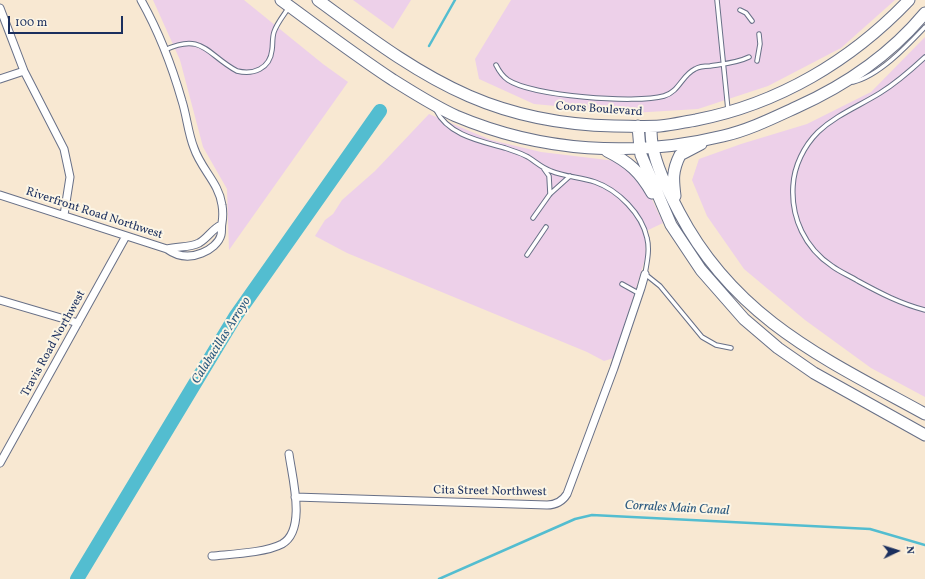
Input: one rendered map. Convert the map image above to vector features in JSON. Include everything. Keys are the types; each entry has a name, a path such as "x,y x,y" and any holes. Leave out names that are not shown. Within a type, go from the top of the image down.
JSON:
{"main road":[{"name":"Coors Boulevard","path":"318,0 379,44 433,79 468,96 498,107 543,120 593,126 651,127 678,123 728,112 783,92 829,67 858,47 909,0"},
{"path":"285,3 364,61 429,102 481,125 527,139 563,146 605,150 653,148 724,136"},
{"path":"677,209 673,172 680,155 694,147 777,116 844,83 882,56 925,14"},
{"path":"638,126 640,149 670,225"},
{"path":"651,127 653,148 662,176 677,209 696,241 719,274 739,294 791,338 815,353 925,414"},
{"path":"605,150 624,160 635,168 693,259 709,280 744,319 788,356 814,373 925,435"}],"street":[{"path":"142,0 165,50 180,92 194,149 200,162 215,184 220,196 223,210 221,225 206,238 194,245 168,249"},
{"path":"0,8 24,71 64,148 70,177 64,215"},
{"path":"0,79 24,71"},
{"name":"Riverfront Road Northwest","path":"0,195 168,249 180,256 197,255 214,246 221,236 221,225"},
{"name":"Travis Road Northwest","path":"0,463 126,236"},
{"name":"Cita Street Northwest","path":"295,497 547,505 560,502 567,494 605,394 640,294 645,274"},
{"path":"0,300 78,323"},
{"path":"212,556 270,548 282,544 287,540 294,530 296,522 295,497 289,454"}],"lane":[{"path":"718,0 728,112"},
{"path":"165,50 183,44 194,43 204,48 237,71 242,73 254,72 265,66 268,62 272,51 276,28 285,3"},
{"path":"740,10 746,13 752,21"},
{"path":"844,83 864,79 875,72 895,56 925,27"},
{"path":"757,61 760,44 759,34"},
{"path":"496,66 507,79 528,87 586,98 626,99 668,95 676,89 695,69 740,61 749,57"},
{"path":"925,57 886,89 840,116 818,132 809,143 801,157 795,174 793,196 795,215 800,230 808,243 832,267 888,297 925,310"},
{"path":"429,102 452,129 466,136 528,157 543,167 562,175 597,182 623,199 634,211 647,238 648,254 645,274 660,286 702,337 716,345 731,348"},
{"path":"543,167 549,176 550,194"},
{"path":"533,218 550,194 570,176"},
{"path":"527,255 546,227"},
{"path":"622,284 640,294"}],"shaded area":[{"path":"153,0 244,0 323,64 348,82 229,250 227,189 203,147 180,60"},
{"path":"353,0 411,0 393,29"},
{"path":"511,0 895,0 841,48 768,86 698,109 632,113 534,104 479,79 475,59"},
{"path":"925,37 925,397 871,368 805,320 744,269 707,216 692,180 699,159 741,144 807,124 871,92"},
{"path":"429,114 491,140 541,152 616,161 625,164 647,189 663,223 644,232 646,256 614,358 604,361 587,352 347,253 315,236 325,220 333,214 342,200 375,171"}],"waterway":[{"name":"Calabacillas Arroyo","path":"429,46 455,0"},
{"name":"Calabacillas Arroyo","path":"77,579 235,317 380,111"},
{"name":"Corrales Main Canal","path":"439,579 575,519 592,515 870,529 925,545"}]}
